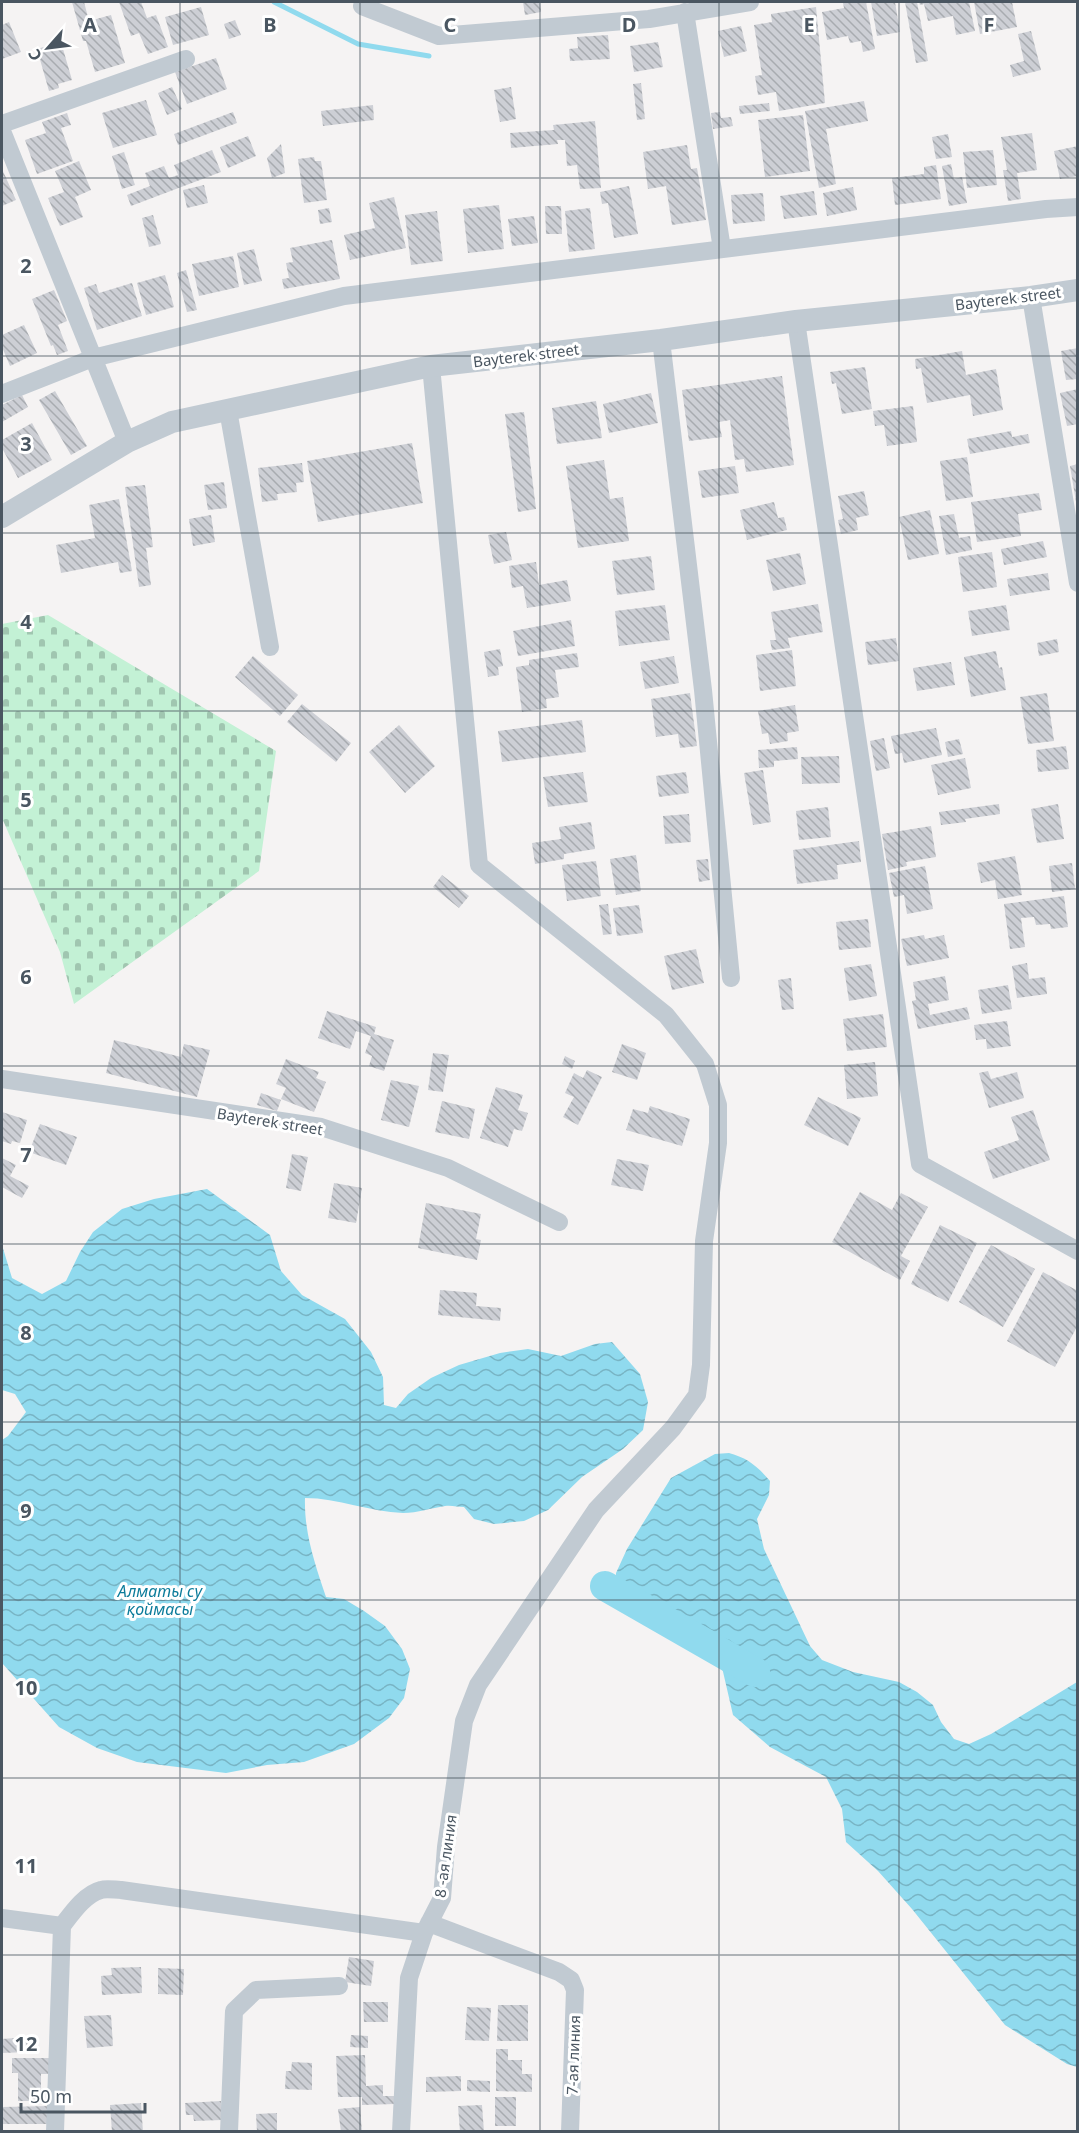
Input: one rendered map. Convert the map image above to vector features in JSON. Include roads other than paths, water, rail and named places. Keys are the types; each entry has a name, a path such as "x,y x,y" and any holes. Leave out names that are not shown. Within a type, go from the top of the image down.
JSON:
{"street":[{"path":"362,6 439,36 649,19 750,2"},
{"path":"685,12 722,249"},
{"path":"2,124 186,59"},
{"path":"2,131 127,442"},
{"path":"2,394 93,358 344,296 1077,207"},
{"name":"Bayterek street","path":"2,517 127,442 172,422 431,366 661,340 796,321 1031,297 1077,290"},
{"path":"1031,297 1077,583"},
{"path":"796,321 920,1164 1077,1251"},
{"path":"661,340 703,690 731,978"},
{"name":"8 -ая линия","path":"401,2132 409,1978 426,1928 442,1898 446,1847 464,1721 478,1686 596,1510 673,1428 697,1395 701,1365 704,1241 718,1143 718,1105 705,1064 666,1015 479,865 431,366"},
{"path":"228,410 270,647"},
{"name":"Bayterek street","path":"2,1079 321,1127 448,1168 559,1222"},
{"path":"55,2132 62,1926 73,1911 102,1889 426,1928"},
{"path":"2,1918 62,1926"},
{"name":"7-ая линия","path":"426,1928 559,1972 571,1980 575,1990 570,2132"},
{"path":"230,2132 234,2011 256,1990 339,1986"}],"water":[{"name":"Алматы су қоймасы","path":"207,1189 270,1235 281,1271 302,1295 345,1319 371,1352 383,1377 384,1405 396,1408 408,1394 431,1378 459,1365 500,1353 528,1349 561,1356 595,1344 612,1342 640,1374 648,1402 643,1430 623,1449 582,1477 548,1510 524,1521 494,1524 474,1519 464,1507 447,1506 403,1513 330,1500 305,1498 308,1536 326,1597 344,1599 385,1626 402,1649 410,1669 404,1698 389,1718 354,1744 304,1762 267,1765 226,1773 137,1762 97,1748 59,1727 2,1663 2,1440 8,1436 26,1412 15,1394 2,1390 2,1245 12,1278 42,1294 66,1281 93,1232 122,1209 154,1199"},
{"path":"729,1453 752,1464 770,1481 769,1495 757,1519 764,1549 810,1646 822,1660 853,1672 899,1682 917,1692 933,1705 941,1722 954,1739 969,1744 991,1734 1077,1682 1077,2067 1067,2064 1005,2025 912,1909 878,1871 846,1842 842,1809 826,1777 770,1747 733,1715 718,1650 692,1623 653,1623 616,1594 616,1573 627,1549 671,1478 715,1454"}],"waterway":[{"path":"274,2 358,44 429,56"},
{"path":"605,1586 755,1672"}]}
